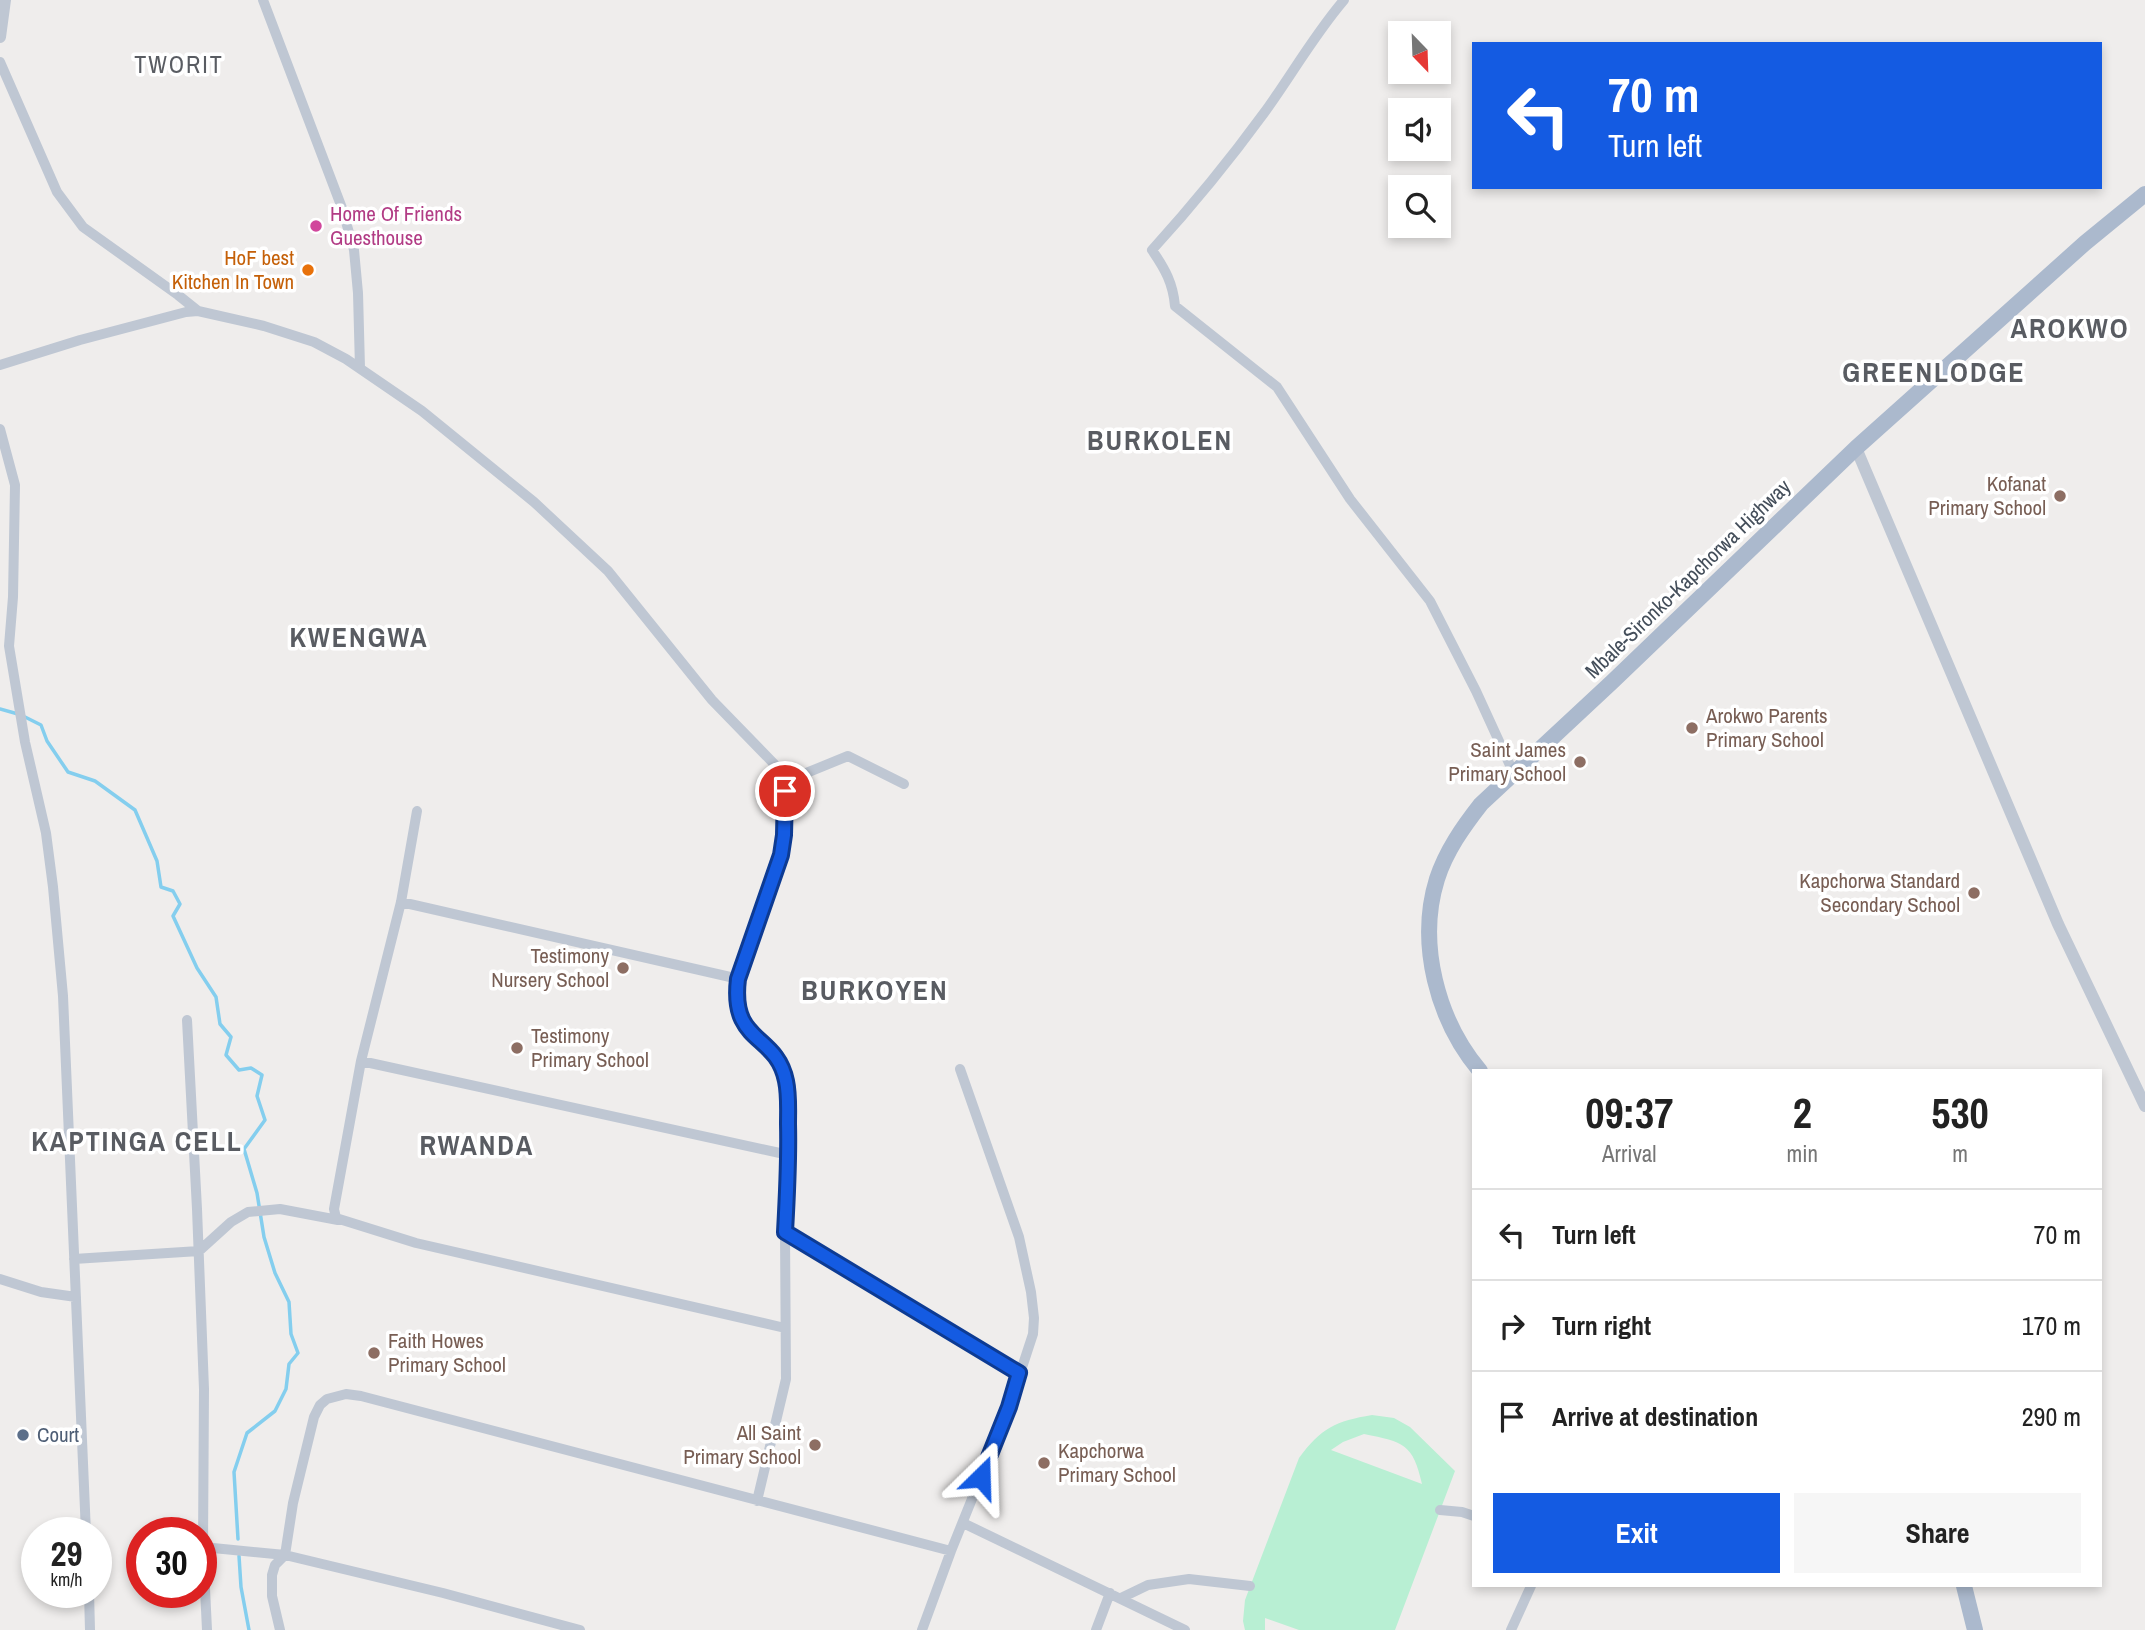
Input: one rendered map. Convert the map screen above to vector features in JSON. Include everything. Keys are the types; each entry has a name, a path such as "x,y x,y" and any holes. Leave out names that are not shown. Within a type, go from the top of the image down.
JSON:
{"main road":[{"name":"Mbale-Sironko-Kapchorwa Highway","path":"1479,1069 1454,1033 1439,997 1430,953 1430,909 1437,877 1461,830 1481,804 1856,448 2085,243 2145,194"},
{"path":"1964,1587 1975,1630"}],"street":[{"path":"0,37 5,0"},
{"path":"263,0 342,208 354,250 360,368"},
{"path":"1344,0 1241,144 1194,205 1152,250 1163,265 1173,287 1175,306 1277,387 1350,499 1430,601 1514,774"},
{"path":"0,62 57,192 83,228 198,312"},
{"path":"0,365 80,340 186,312 198,312 264,326 314,342 360,368 422,411 534,502 608,571 712,700 776,764 784,782 785,823 781,855 738,979 736,998 745,1027 774,1055 786,1079 789,1155 785,1232 786,1379 757,1501"},
{"path":"0,429 5,468 15,485 13,597 9,646 22,723 46,834 63,996 85,1517"},
{"path":"1856,448 2058,924 2145,1106"},
{"path":"784,782 848,756 904,784"},
{"path":"338,1220 334,1216 334,1209 361,1061 401,902 417,811"},
{"path":"401,902 738,979"},
{"path":"187,1020 204,1389 203,1517"},
{"path":"361,1061 789,1155"},
{"path":"922,1630 1009,1407 1033,1334 1031,1292 1019,1237 960,1069"},
{"path":"74,1259 199,1251 248,1212 279,1209 338,1220 416,1243 785,1328"},
{"path":"785,1232 1019,1373"},
{"path":"0,1279 41,1293 76,1297"},
{"path":"280,1630 272,1597 271,1579 275,1565 285,1555 293,1503 314,1417 323,1401 338,1395 361,1396 951,1551"},
{"path":"1440,1510 1462,1511 1472,1515"},
{"path":"963,1523 1185,1630"},
{"path":"217,1548 285,1555 443,1593 580,1630"},
{"path":"1121,1598 1148,1585 1189,1579 1250,1586"},
{"path":"1511,1630 1531,1587"},
{"path":"1096,1630 1110,1593"},
{"path":"89,1608 90,1630"},
{"path":"206,1608 207,1630"}],"green space":[{"path":"1372,1415 1394,1418 1410,1427 1455,1471 1395,1630 1299,1630 1265,1618 1265,1630 1245,1630 1245,1600 1299,1458 1322,1433 1339,1423","holes":["1364,1434 1405,1447 1415,1460 1422,1484 1331,1450"]}],"waterway":[{"path":"0,709 18,714"},
{"path":"25,717 41,725 47,741 68,772 95,781 135,810 157,861 161,887 173,891 180,904 173,916 197,968 216,997 220,1024 231,1037 226,1055 239,1070 251,1068 262,1075 257,1096 265,1120 244,1149 257,1193 264,1237 275,1273 289,1302 291,1334 298,1353 289,1364 286,1389 275,1411 247,1433 234,1472 238,1539"},
{"path":"239,1556 241,1587 249,1630"}],"place":[{"name":"Home Of Friends Guesthouse","path":"316,226"},
{"name":"HoF best Kitchen In Town","path":"308,270"},
{"name":"Kofanat Primary School","path":"2060,496"},
{"name":"Arokwo Parents Primary School","path":"1692,728"},
{"name":"Saint James Primary School","path":"1580,762"},
{"name":"Kapchorwa Standard Secondary School","path":"1974,893"},
{"name":"Testimony Nursery School","path":"623,968"},
{"name":"Testimony Primary School","path":"517,1048"},
{"name":"Faith Howes Primary School","path":"374,1353"},
{"name":"Court","path":"23,1435"},
{"name":"All Saint Primary School","path":"815,1445"},
{"name":"Kapchorwa Primary School","path":"1044,1463"}],"district":[{"name":"TWORIT","path":"179,65"},
{"name":"AROKWO","path":"2070,328"},
{"name":"GREENLODGE","path":"1934,372"},
{"name":"BURKOLEN","path":"1160,440"},
{"name":"KWENGWA","path":"359,637"},
{"name":"BURKOYEN","path":"875,990"},
{"name":"KAPTINGA CELL","path":"137,1141"},
{"name":"RWANDA","path":"477,1145"}],"route":[{"path":"785,791 781,855 738,979 736,998 745,1027 774,1055 786,1079 789,1155 785,1232 1019,1373 1013,1397 981,1477"}]}
